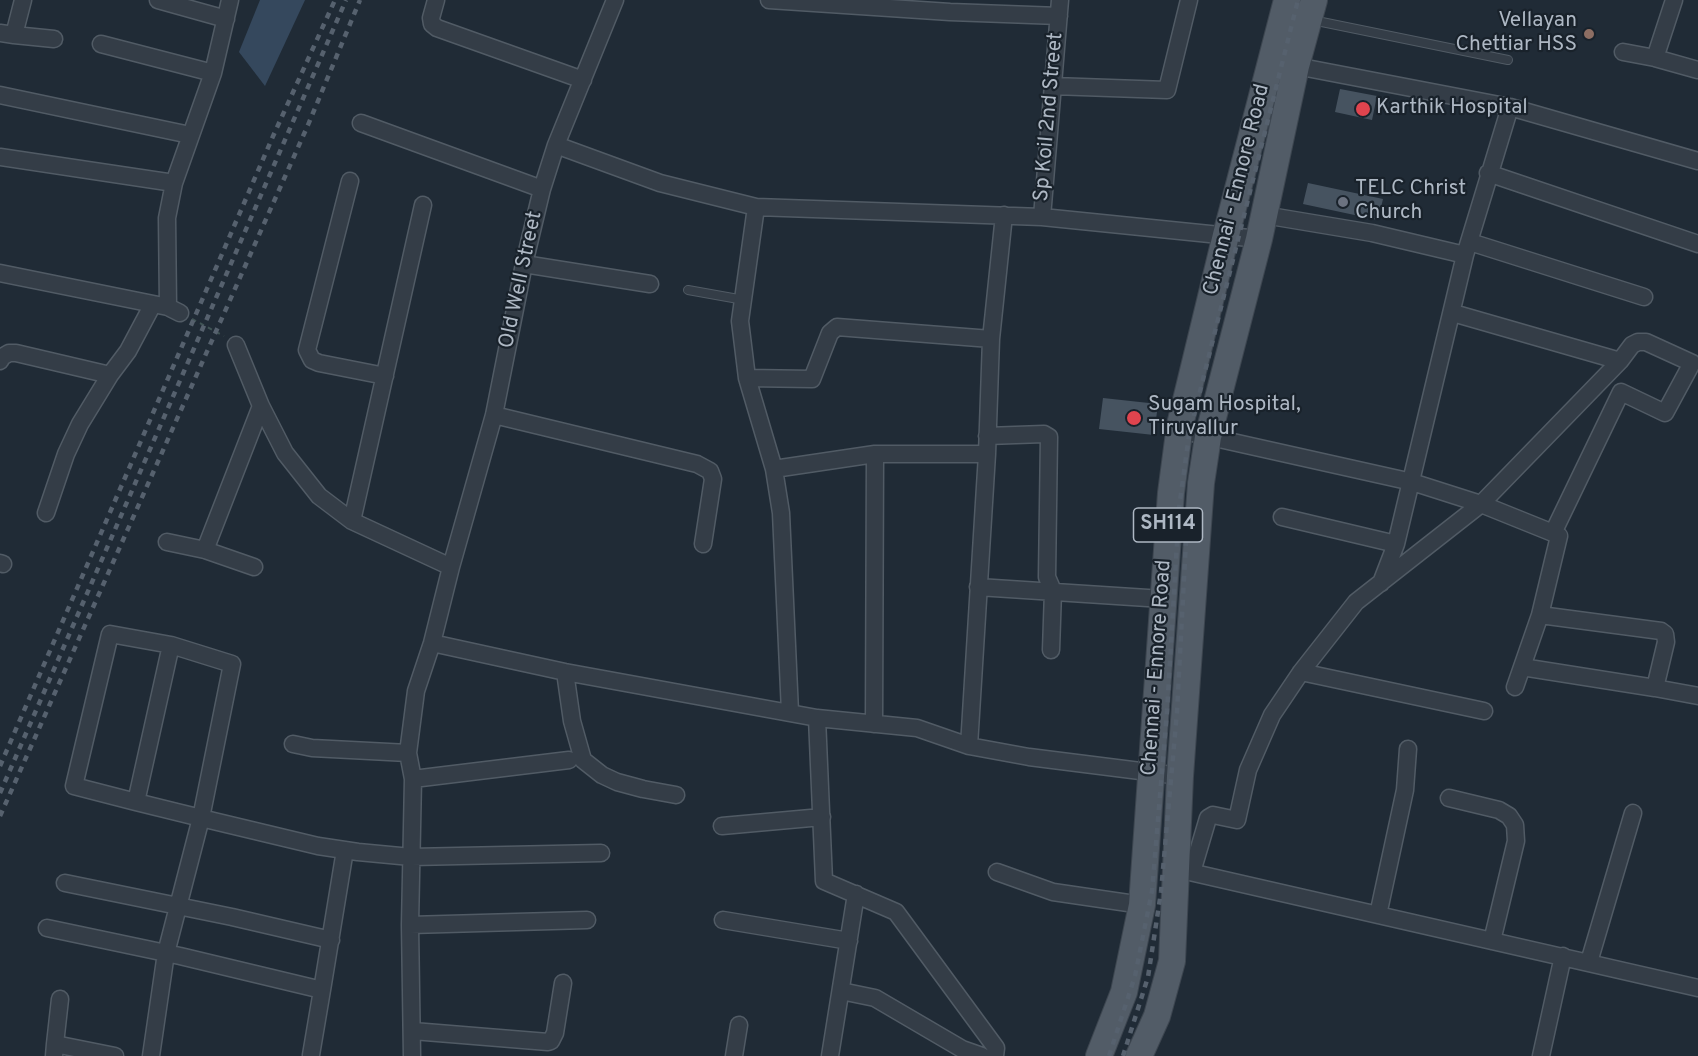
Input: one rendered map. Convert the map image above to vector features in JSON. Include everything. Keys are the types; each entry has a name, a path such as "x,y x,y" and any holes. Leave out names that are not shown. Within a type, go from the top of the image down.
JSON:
{"main road":[{"name":"Chennai - Ennore Road","path":"1099,1056 1124,992 1142,905 1171,493 1179,430 1226,235 1287,0"},
{"name":"Chennai - Ennore Road","path":"1139,1056 1156,1016 1172,961 1185,871 1180,776 1202,483 1208,437 1261,227 1296,66 1311,10"}],"street":[{"path":"23,0 7,34 54,39"},
{"path":"158,0 226,19"},
{"path":"46,513 66,454 80,424 110,375 128,351 167,308 167,218 174,183 213,73 230,0"},
{"path":"436,0 431,18 432,24 437,28 583,80"},
{"name":"Old Well Street","path":"412,1056 410,925 413,779 408,753 416,691 432,643 494,415 524,264 542,189 556,145 615,0"},
{"path":"769,0 1059,8"},
{"path":"1053,86 1167,90 1189,0"},
{"path":"1655,58 1674,0"},
{"name":"Sp Koil 2nd Street","path":"1042,217 1059,8"},
{"path":"100,44 213,73"},
{"path":"1623,52 1698,70"},
{"path":"1296,66 1510,107 1698,161"},
{"path":"0,95 190,135"},
{"path":"1381,584 1396,544 1412,482 1467,249 1488,173 1510,107"},
{"path":"361,123 542,189"},
{"path":"556,145 660,183 756,207 1042,217 1226,235 1261,227 1372,233 1467,249 1644,297"},
{"path":"0,157 174,183"},
{"path":"1488,173 1698,244"},
{"path":"350,181 307,350 312,360 319,363 385,376"},
{"path":"352,521 423,205"},
{"path":"756,207 740,321 747,378 774,469 781,513 790,712"},
{"path":"969,746 987,454 991,339 1004,215"},
{"path":"524,264 650,284"},
{"path":"0,273 167,308"},
{"path":"1453,313 1620,361"},
{"path":"747,378 812,379 830,333 837,327 991,339"},
{"path":"1553,533 1621,392 1665,413 1695,358 1646,342 1632,345 1620,361 1481,504 1356,602 1301,672 1272,715 1248,770 1237,820 1209,816 1185,871 1698,988"},
{"path":"236,345 261,406 285,453 320,496 352,521 451,567"},
{"path":"0,361 9,353 16,353 110,375"},
{"path":"205,550 261,406"},
{"path":"494,415 697,464 710,471 713,479 703,544"},
{"path":"1179,430 1412,482 1481,504 1559,536 1540,615 1515,687"},
{"path":"987,436 1044,434 1049,437 1047,577 1053,591 1051,650"},
{"path":"774,469 875,454 987,454"},
{"path":"874,724 875,454"},
{"path":"1282,517 1396,544"},
{"path":"167,542 205,550 254,567"},
{"path":"978,586 1163,599"},
{"path":"1540,615 1661,631 1665,634 1666,642 1655,688"},
{"path":"151,1056 166,953 201,818 232,664 171,645 110,634 74,786 201,818 318,846 345,850 411,857 601,853"},
{"path":"432,643 565,672 817,718 916,728 969,746 1029,757 1180,776"},
{"path":"136,802 171,645"},
{"path":"1522,667 1698,696"},
{"path":"565,672 572,721 583,760 602,775 617,782 676,795"},
{"path":"1301,672 1484,711"},
{"path":"817,718 824,881 896,912 996,1048 995,1056"},
{"path":"293,744 312,748 408,753"},
{"path":"1378,915 1405,790 1408,749"},
{"path":"413,779 569,760"},
{"path":"1449,798 1499,810 1509,816 1515,825 1516,841 1492,941"},
{"path":"1590,962 1633,813"},
{"path":"722,826 822,817"},
{"path":"311,1055 345,850"},
{"path":"997,872 1053,892 1142,905"},
{"path":"65,883 331,940"},
{"path":"830,1056 856,894"},
{"path":"410,925 587,920"},
{"path":"723,920 849,941"},
{"path":"47,928 322,990"},
{"path":"1541,1056 1563,956"},
{"path":"413,1031 548,1042 555,1033 563,982"},
{"path":"841,991 875,998 962,1049 982,1056"},
{"path":"60,999 55,1050 115,1056"},
{"path":"734,1056 739,1025"}],"lane":[{"path":"1311,10 1508,60"},
{"path":"688,290 744,300"}],"path":[{"path":"167,308 226,337 236,345"}],"water":[{"path":"260,0 305,0 265,86 239,52"}],"building":[{"path":"1340,89 1377,96 1372,120 1335,112"},
{"name":"TELC Christ Church","path":"1308,183 1383,199 1378,220 1303,204"},
{"path":"1103,398 1158,404 1154,435 1099,429"}],"railway":[{"path":"0,766 274,134 335,0"},
{"path":"0,793 346,0"},
{"path":"0,816 308,125 360,0"},
{"path":"1109,1056 1135,976 1152,891 1167,711 1179,508 1189,435 1298,0"},
{"path":"1123,1056 1148,977 1161,892 1177,712 1187,523"}],"place":[{"name":"Vellayan Chettiar HSS","path":"1589,34"},
{"name":"Karthik Hospital","path":"1363,109"},
{"name":"TELC Christ Church","path":"1343,202"},
{"name":"Sugam Hospital, Tiruvallur","path":"1134,418"}]}
